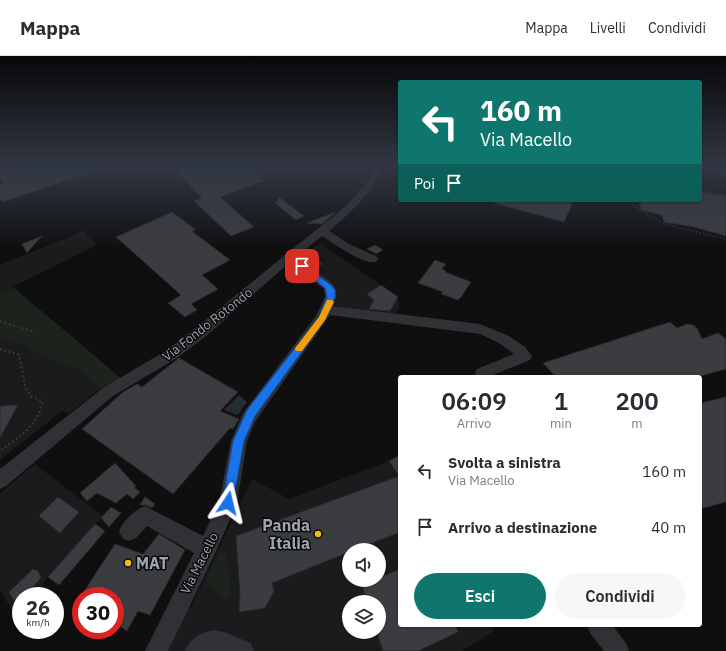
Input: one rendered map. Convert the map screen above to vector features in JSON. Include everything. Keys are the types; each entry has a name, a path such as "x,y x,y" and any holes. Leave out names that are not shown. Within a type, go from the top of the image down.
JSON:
{"street":[{"name":"Via Fondo Rotondo","path":"0,480 108,392 172,354 201,332 289,257 349,209 362,194"},
{"path":"322,231 345,246 372,259"},
{"name":"Via Macello","path":"156,651 207,550 228,503 239,441 251,414 327,310 331,297 330,288 289,257"},
{"path":"327,310 480,329 492,332 511,343 525,356 482,373"},
{"path":"129,531 145,515 207,550"},
{"path":"600,627 618,651"},
{"path":"196,651 210,640 221,642 244,651"}],"path":[{"path":"624,202 664,224 726,240"},
{"path":"0,321 34,332"},
{"path":"0,349 19,355 26,389 32,397 42,401 42,407 29,428 0,451"}],"shaded area":[{"path":"84,231 97,245 0,293 0,265"},
{"path":"320,243 398,297 400,307 396,313 388,314 336,306 334,303 337,292 333,285 310,270 300,259"},
{"path":"13,287 122,379 100,389 82,371 37,354 27,346 0,339 0,293"},
{"path":"0,339 27,346 37,354 82,371 100,389 68,414 62,411 0,460"},
{"path":"239,395 247,402 238,415 224,410"},
{"path":"389,461 398,476 398,627 491,627 494,631 462,651 164,651 186,607 190,609 252,479 289,499"},
{"path":"35,464 103,516 48,577 42,587 12,587 12,611 0,589 0,493"},
{"path":"226,553 232,597 224,600 206,580 218,555"}],"building":[{"path":"0,194 27,194 3,202 0,199"},
{"path":"198,194 229,194 220,197 254,227 231,236 194,201 202,198"},
{"path":"702,194 726,196 726,236 694,227 664,222 662,215 641,210 640,202 702,202"},
{"path":"279,197 304,216 296,220 275,203"},
{"path":"494,202 573,202 564,222"},
{"path":"172,212 196,230 192,231 230,260 202,275 218,289 191,304 197,310 185,317 168,303 181,295 116,237"},
{"path":"335,213 322,224 307,223"},
{"path":"42,236 27,253 22,244"},
{"path":"375,245 383,250 376,254 367,249"},
{"path":"310,254 323,264 314,268 300,258"},
{"path":"435,260 446,264 442,269 446,271 445,272 471,282 458,300 441,294 443,292 418,283"},
{"path":"381,285 398,297 390,311 369,309 374,300 367,294"},
{"path":"670,322 677,328 687,324 693,325 697,328 702,339 718,333 726,339 726,369 702,376 554,375 543,363"},
{"path":"179,358 238,392 220,411 239,419 233,429 230,428 173,494 82,429 123,392 137,384 142,387"},
{"path":"726,397 726,502 702,508 702,403"},
{"path":"18,405 0,438 0,406"},
{"name":"Panda Italia","path":"398,456 398,474 389,461"},
{"path":"115,463 136,486 134,487 140,492 133,499 127,494 116,503 97,493 87,501 80,493"},
{"name":"Panda Italia","path":"398,476 398,533 372,543 342,543 342,555 272,583 274,591 265,608 239,612 240,594 236,536"},
{"path":"58,497 79,512 60,533 39,516"},
{"path":"145,497 155,504 152,508 146,505 140,505"},
{"path":"111,507 121,513 109,527 101,518"},
{"path":"95,524 105,531 59,585 48,577"},
{"path":"159,534 185,550 150,615 138,611 127,631 124,629 124,587 87,587 115,544 143,554"},
{"path":"33,569 38,571 41,578 33,587 14,587"},
{"path":"398,570 398,627 456,627 458,632 418,651 383,651 379,639 386,639 386,595 365,595 363,587 386,587 386,575"},
{"path":"12,589 12,597 9,592"}],"slow traffic":[{"path":"299,349 322,318 327,310 329,302"}],"place":[{"name":"Panda Italia","path":"318,534"},
{"name":"MAT","path":"128,563"}],"route":[{"path":"228,503 239,441 251,414 327,310 332,293 331,290 302,266"}]}
